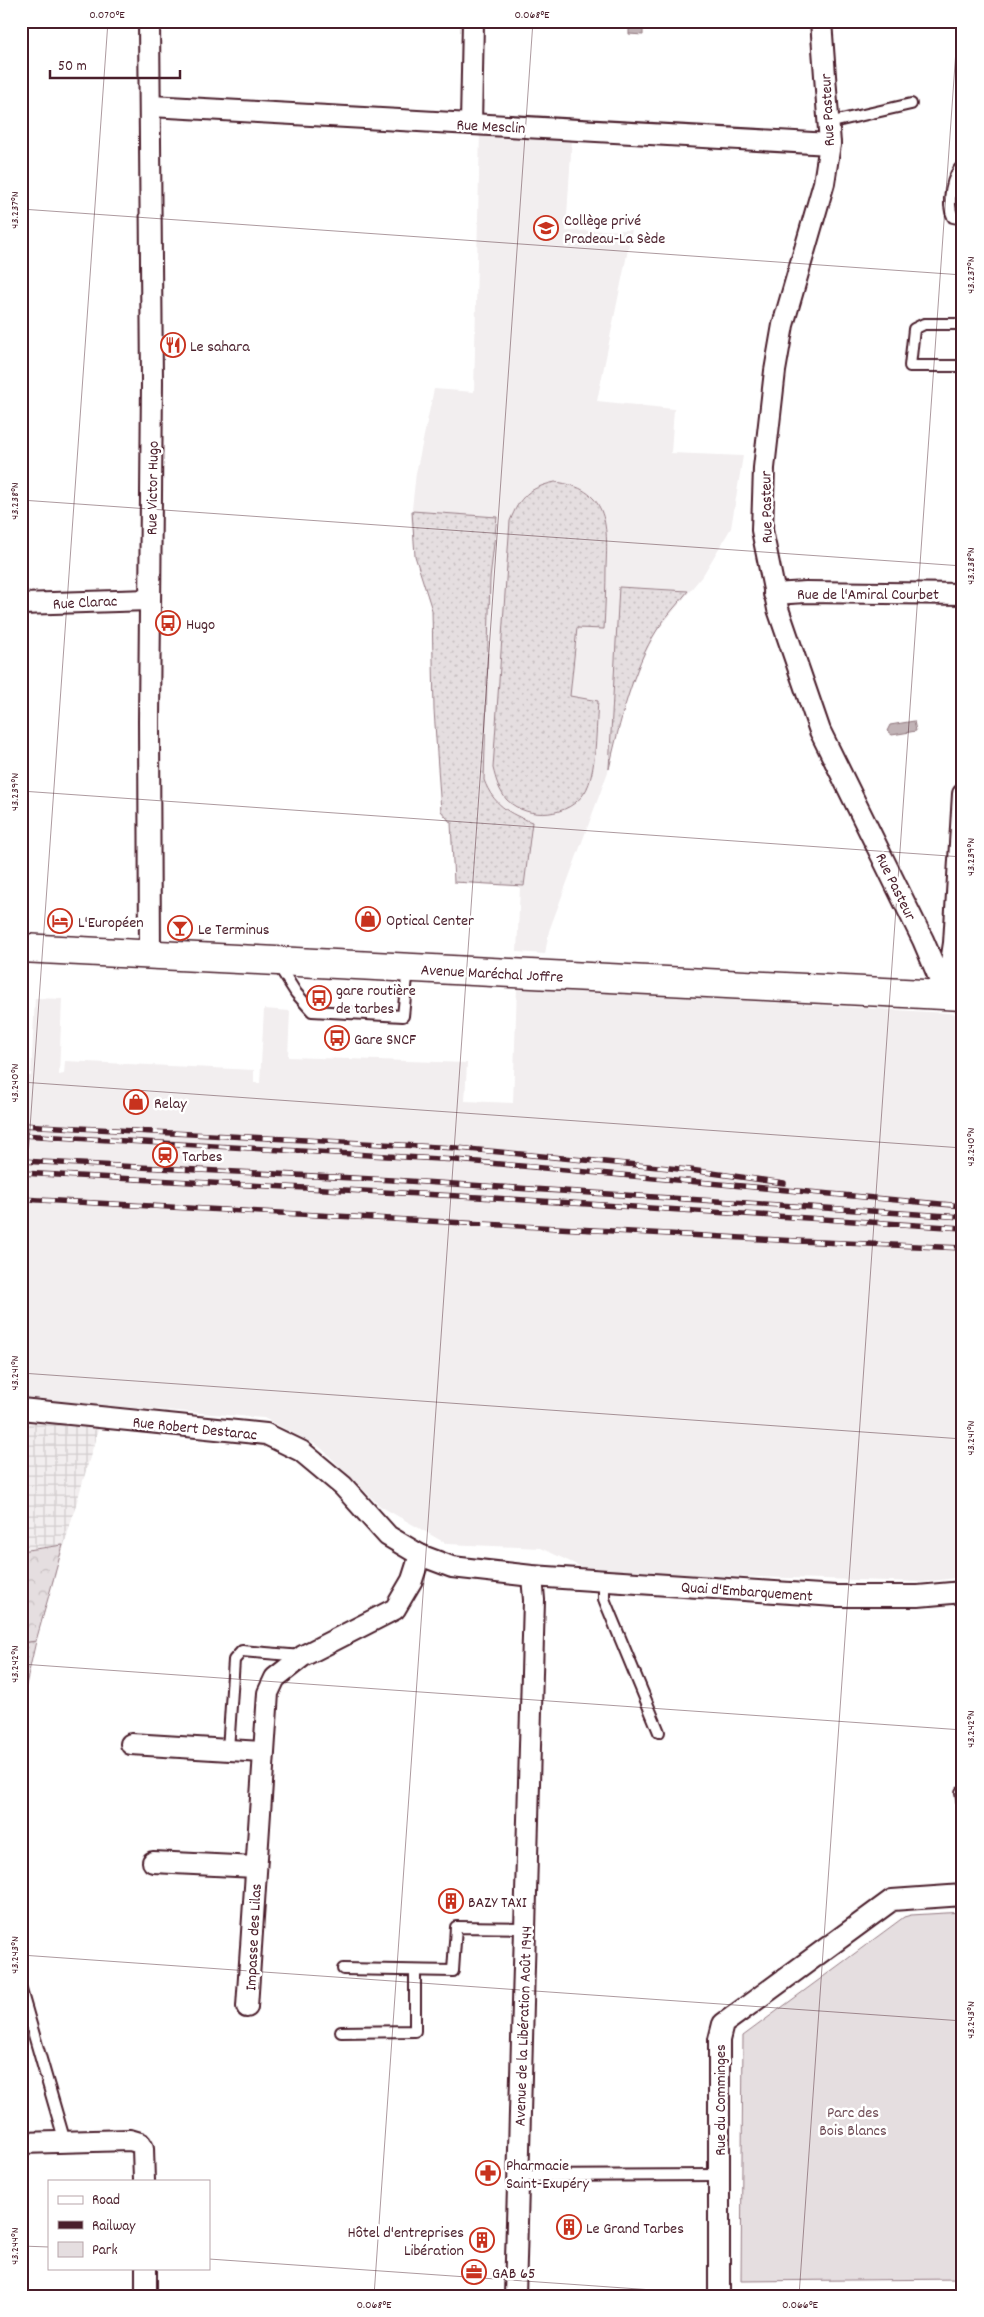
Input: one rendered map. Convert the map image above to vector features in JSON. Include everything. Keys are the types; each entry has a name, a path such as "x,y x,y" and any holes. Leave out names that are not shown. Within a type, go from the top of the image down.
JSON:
{"main road":[{"name":"Avenue Maréchal Joffre","path":"21,948 954,995"}],"street":[{"name":"Rue Victor Hugo","path":"150,21 152,391 149,600 150,955"},
{"path":"471,124 473,21"},
{"name":"Rue Pasteur","path":"821,21 830,144 824,183 783,325 775,371 762,501 762,530 774,594 790,650 820,731 923,940 954,995"},
{"name":"Rue Mesclin","path":"151,106 830,144"},
{"name":"Rue de l'Amiral Courbet","path":"774,594 806,592 963,594"},
{"name":"Rue Clarac","path":"21,604 149,600"},
{"path":"954,995 954,943 963,794"},
{"name":"Rue Robert Destarac","path":"21,1409 266,1434 301,1451 343,1486 388,1536 420,1555 452,1567 532,1576"},
{"name":"Impasse des Lilas","path":"248,2007 268,1693 275,1678 303,1656 395,1609 412,1580 420,1555"},
{"name":"Quai d'Embarquement","path":"532,1576 836,1596 918,1596 963,1592"},
{"name":"Avenue de la Libération Août 1944","path":"515,2296 534,1600 532,1576"},
{"path":"131,1744 263,1752"},
{"name":"Impasse des Lilas","path":"153,1862 256,1867"},
{"name":"Rue du Comminges","path":"719,2296 719,2040 724,2024 892,1900 963,1894"},
{"path":"21,2143 130,2140 140,2143 144,2148 144,2180"},
{"path":"146,2270 146,2296"}],"lane":[{"path":"828,123 911,104"},
{"path":"963,165 955,175 949,209 952,217 963,219"},
{"path":"963,324 924,324 914,329 909,359 910,366 963,366"},
{"path":"275,961 296,993 312,1011 403,1016 408,968"},
{"path":"604,1580 604,1599 659,1732"},
{"path":"228,1750 234,1660 242,1651 303,1656"},
{"path":"961,1792 963,1807"},
{"path":"21,1867 21,1876"},
{"path":"343,1969 453,1971 456,1928 525,1928"},
{"path":"341,2032 415,2031 415,1971"},
{"path":"21,1990 65,2142"},
{"path":"518,2176 719,2174"}],"shaded area":[{"path":"629,21 643,21 643,35 629,34"},
{"path":"480,131 572,138 566,231 632,230 597,401 674,409 671,453 743,456 731,528 703,575 657,631 641,662 618,726 609,769 549,931 545,954 517,952 520,887 454,882 451,823 441,811 434,710 432,610 415,556 411,518 416,473 434,389 474,392"},
{"path":"914,721 916,731 892,735 887,731 890,725"},
{"path":"517,987 963,1014 963,1577 924,1582 592,1572 541,1548 447,1544 380,1506 320,1447 264,1418 46,1401 21,1396 21,1091 22,1077 31,1076 35,998 62,999 59,1075 64,1074 65,1061 254,1070 254,1083 260,1083 264,1009 290,1011 288,1057 467,1063 465,1101 513,1103"},
{"path":"21,1396 46,1401 105,1406 36,1641 21,1643"}],"green space":[{"path":"555,482 586,492 595,500 605,523 607,551 604,629 577,628 570,696 598,701 594,761 589,784 585,792 569,807 559,811 537,813 516,807 504,797 493,768 510,521 526,494 538,487"},
{"path":"412,511 497,517 490,579 484,780 497,802 509,812 532,822 524,886 454,882 451,823 441,811 434,710 432,610 415,556"},
{"path":"619,587 688,591 664,620 648,645 622,715 609,769"},
{"path":"63,1545 36,1641 21,1643 21,1551"},
{"path":"36,1641 21,1707 21,1643"},
{"name":"Parc des Bois Blancs","path":"963,1912 963,2279 741,2281 743,2036 904,1917"}],"railway":[{"path":"21,1125 457,1148 690,1170 784,1183"},
{"path":"21,1135 456,1160 963,1206"},
{"path":"21,1161 392,1180 963,1217"},
{"path":"21,1173 478,1197 963,1228"},
{"path":"21,1199 797,1241 963,1248"}],"place":[{"name":"Collège privé Pradeau-La Sède","path":"546,228"},
{"name":"Le sahara","path":"173,345"},
{"name":"Hugo","path":"168,623"},
{"name":"Optical Center","path":"368,919"},
{"name":"L'Européen","path":"60,921"},
{"name":"Le Terminus","path":"180,928"},
{"name":"gare routière de tarbes","path":"319,998"},
{"name":"Gare SNCF","path":"337,1038"},
{"name":"Relay","path":"136,1102"},
{"name":"Tarbes","path":"165,1155"},
{"name":"BAZY TAXI","path":"451,1901"},
{"name":"Pharmacie Saint-Exupéry","path":"488,2173"},
{"name":"Le Grand Tarbes","path":"569,2227"},
{"name":"Hôtel d'entreprises Libération","path":"482,2240"},
{"name":"GAB 65","path":"474,2272"}]}
